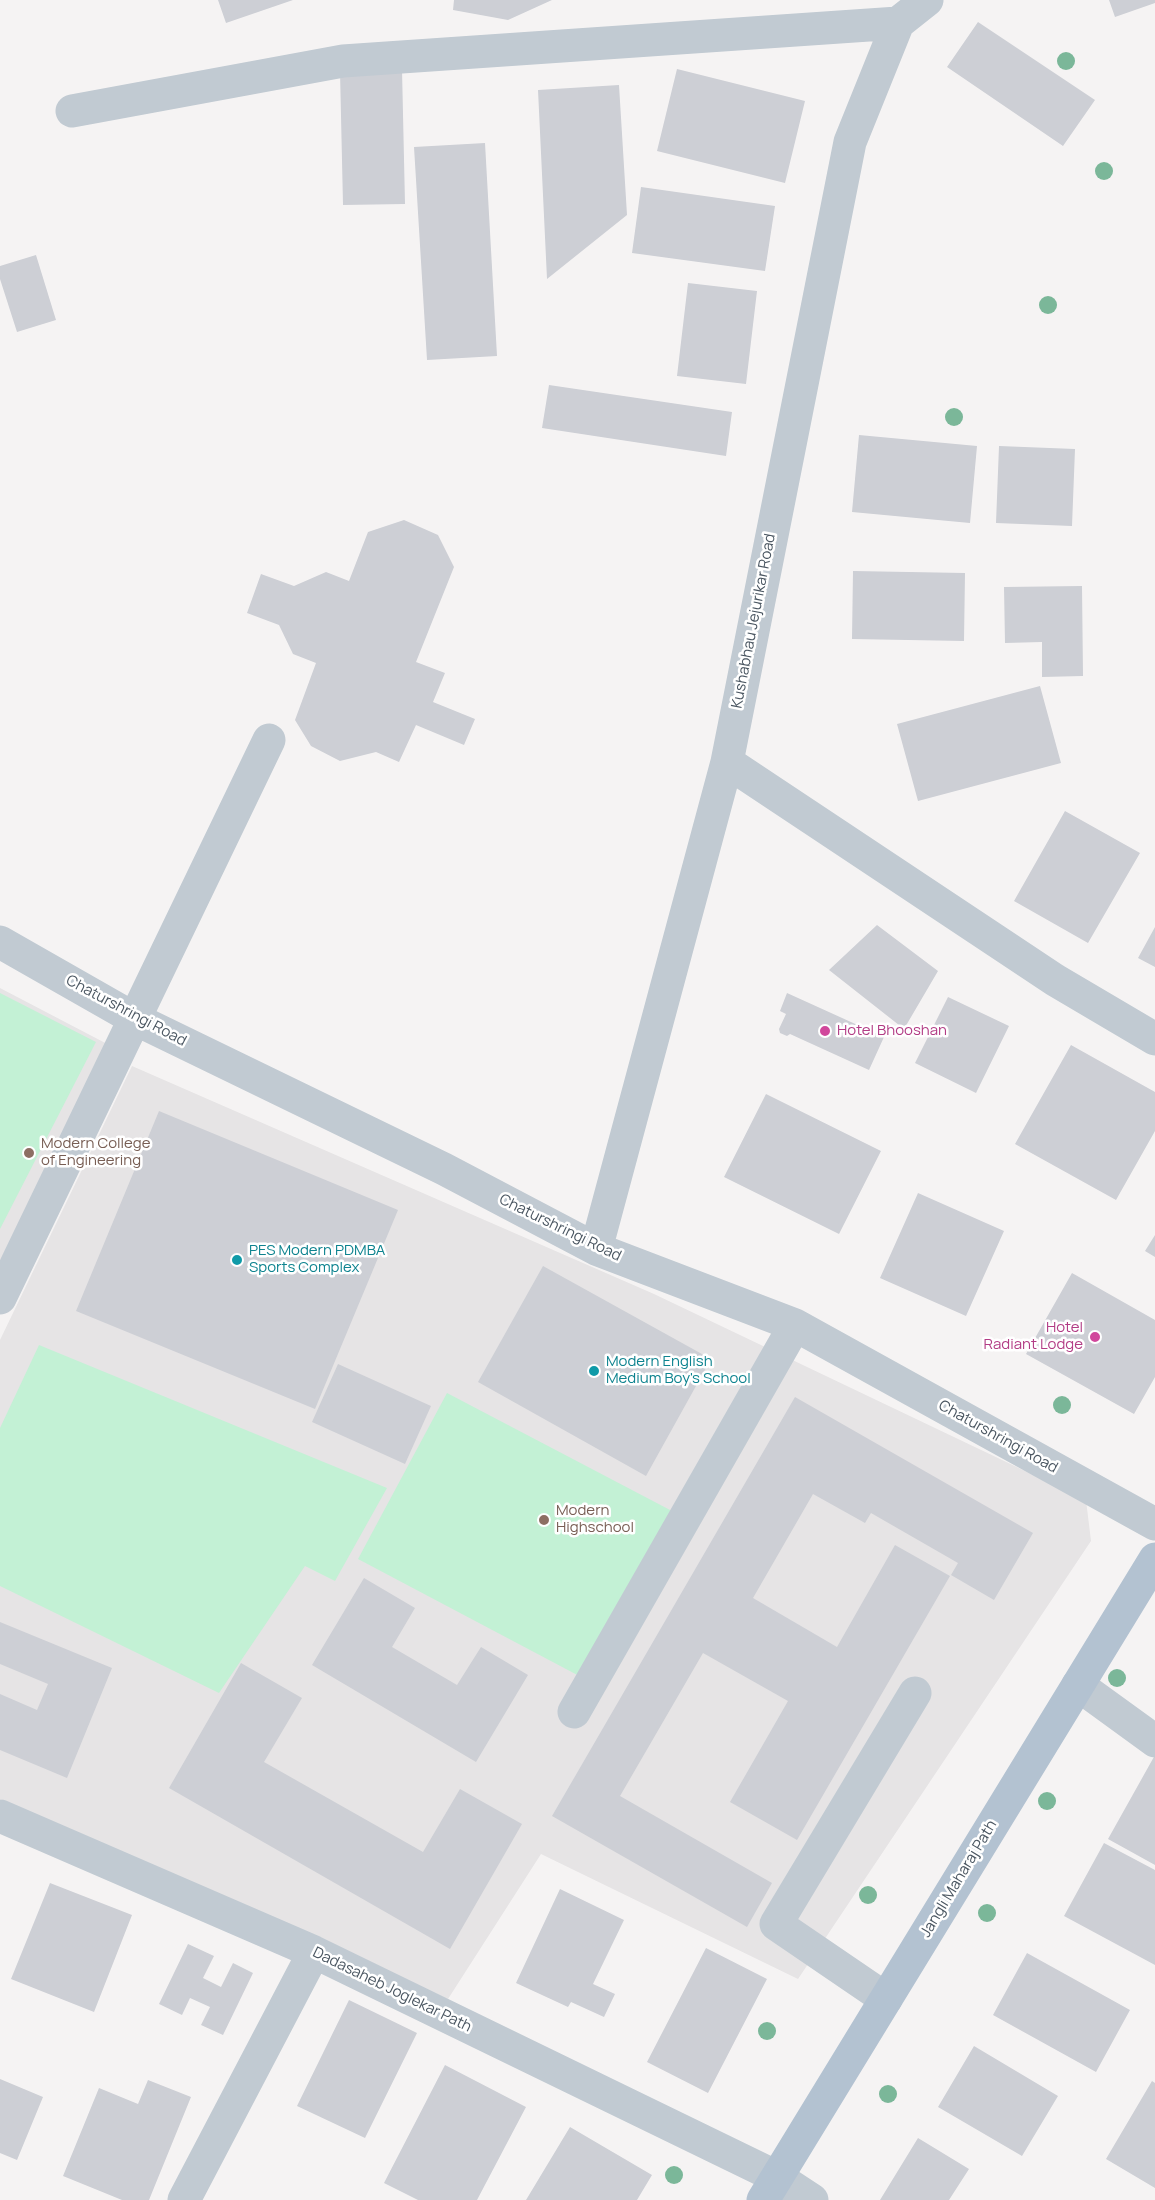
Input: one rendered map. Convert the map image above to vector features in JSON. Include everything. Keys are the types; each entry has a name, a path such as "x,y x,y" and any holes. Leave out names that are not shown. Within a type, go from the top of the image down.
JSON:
{"main road":[{"name":"Jangli Maharaj Path","path":"770,2189 1153,1566"}],"street":[{"name":"Kushabhau Jejurikar Road","path":"596,1249 727,762 850,142 898,23 927,0"},
{"path":"72,111 344,61 898,23"},
{"path":"0,1298 268,740"},
{"path":"727,762 1055,980 1155,1039"},
{"name":"Chaturshringi Road","path":"0,942 135,1019 444,1169 596,1249 795,1325 1155,1524"},
{"path":"574,1712 795,1325"},
{"path":"1078,1685 1155,1741"},
{"path":"886,1999 776,1924 915,1693"},
{"name":"Dadasaheb Joglekar Path","path":"0,1816 314,1952 770,2189 812,2200"},
{"path":"183,2200 314,1952"}],"shaded area":[{"name":"Modern College of Engineering","path":"0,988 111,1046 0,1260"},
{"name":"Modern Highschool","path":"132,1066 654,1294 1086,1500 1091,1541 798,1979 541,1854 448,1999 0,1799 0,1340"}],"green space":[{"name":"Modern College of Engineering","path":"0,993 96,1042 0,1229"},
{"path":"39,1345 387,1488 335,1581 305,1566 219,1693 0,1586 0,1428"},
{"path":"447,1393 672,1511 583,1678 358,1559"}],"building":[{"path":"218,0 293,0 226,23"},
{"path":"454,0 552,0 508,20 453,10"},
{"path":"1109,0 1155,0 1155,3 1115,17"},
{"path":"978,22 1095,100 1063,146 947,67"},
{"path":"402,69 405,204 343,205 340,71"},
{"path":"677,69 805,101 785,183 657,151"},
{"path":"619,85 627,215 547,279 538,90"},
{"path":"485,143 497,356 427,360 414,147"},
{"path":"641,187 775,206 765,271 632,253"},
{"path":"36,255 56,320 17,332 0,279 0,266"},
{"path":"688,283 757,291 746,384 677,376"},
{"path":"549,385 732,412 726,456 542,428"},
{"path":"859,435 977,446 970,523 852,512"},
{"path":"999,446 1075,449 1072,526 996,523"},
{"path":"404,520 438,535 454,567 416,662 445,673 433,702 475,719 464,745 416,725 399,762 376,752 340,761 311,746 295,720 316,663 293,654 279,625 247,613 261,574 294,586 326,572 349,581 368,532"},
{"path":"853,571 965,573 964,641 852,639"},
{"path":"1082,586 1083,676 1042,677 1042,642 1005,643 1004,587"},
{"path":"1040,686 1061,763 918,801 897,724"},
{"path":"1065,811 1140,853 1088,943 1014,901"},
{"path":"877,925 938,971 904,1029 829,970"},
{"path":"1155,927 1155,967 1138,958"},
{"name":"Hotel Bhooshan","path":"787,993 884,1037 869,1070 790,1034 787,1036 780,1033 779,1029 786,1014 780,1011"},
{"path":"948,997 1009,1026 976,1093 915,1063"},
{"path":"1071,1045 1155,1092 1155,1131 1116,1200 1015,1144"},
{"path":"766,1094 881,1151 839,1234 724,1177"},
{"name":"PES Modern PDMBA Sports Complex","path":"159,1111 398,1210 315,1409 76,1311"},
{"path":"918,1193 1004,1231 966,1316 880,1278"},
{"path":"1155,1235 1155,1257 1145,1251"},
{"name":"Modern English Medium Boy's School","path":"543,1266 711,1359 646,1476 478,1382"},
{"name":"Hotel Radiant Lodge","path":"1072,1273 1155,1320 1155,1377 1134,1414 1026,1354"},
{"path":"338,1364 431,1406 405,1464 312,1422"},
{"path":"795,1397 1033,1533 994,1600 951,1575 958,1563 871,1513 865,1523 813,1494 753,1598 837,1647 895,1545 950,1576 797,1840 730,1802 788,1701 703,1653 620,1796 772,1883 747,1927 552,1816"},
{"path":"364,1578 415,1608 392,1647 457,1685 481,1647 528,1675 476,1762 312,1665"},
{"path":"0,1622 112,1668 67,1778 0,1750 0,1694 37,1710 48,1684 0,1664"},
{"path":"241,1663 302,1698 264,1762 423,1852 460,1789 522,1824 450,1949 169,1788"},
{"path":"1155,1755 1155,1865 1108,1839"},
{"path":"1104,1843 1155,1870 1155,1965 1064,1916"},
{"path":"50,1883 132,1915 94,2012 11,1979"},
{"path":"560,1889 624,1920 593,1984 615,1994 604,2017 571,2002 568,2007 516,1983"},
{"path":"188,1944 214,1956 203,1978 221,1987 233,1963 253,1973 223,2035 201,2025 210,2007 190,1998 182,2015 159,2004"},
{"path":"706,1948 767,1979 708,2093 647,2062"},
{"path":"1027,1953 1130,2010 1096,2072 993,2015"},
{"path":"349,2000 417,2033 365,2138 297,2106"},
{"path":"974,2046 1058,2096 1022,2156 938,2107"},
{"path":"445,2065 526,2107 477,2200 418,2200 384,2183"},
{"path":"0,2079 43,2097 17,2160 0,2153"},
{"path":"148,2080 191,2097 149,2200 122,2200 63,2176 99,2088 138,2104"},
{"path":"1152,2081 1155,2083 1155,2188 1106,2159"},
{"path":"570,2127 652,2175 637,2200 526,2200"},
{"path":"918,2138 969,2169 949,2200 880,2200"}],"place":[{"name":"Hotel Bhooshan","path":"825,1031"},
{"name":"Modern College of Engineering","path":"29,1153"},
{"name":"PES Modern PDMBA Sports Complex","path":"237,1260"},
{"name":"Hotel Radiant Lodge","path":"1095,1337"},
{"name":"Modern English Medium Boy's School","path":"594,1371"},
{"name":"Modern Highschool","path":"544,1520"}]}
